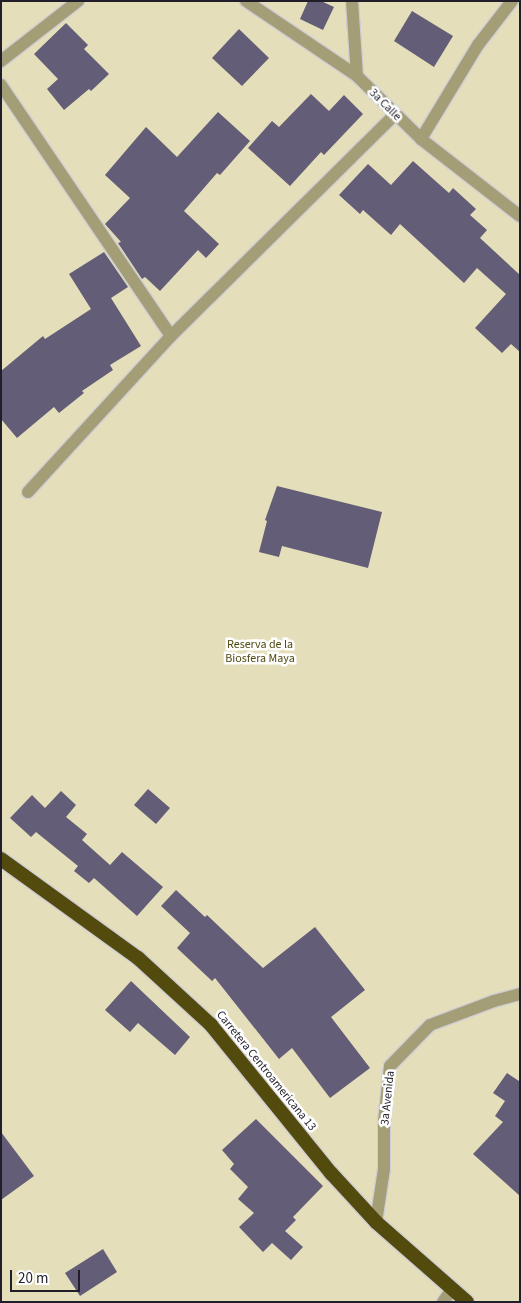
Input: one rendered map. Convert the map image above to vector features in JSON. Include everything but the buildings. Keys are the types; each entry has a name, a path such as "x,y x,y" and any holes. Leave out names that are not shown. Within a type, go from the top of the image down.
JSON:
{"highway":[{"name":"Carretera Centroamericana 13","path":"1,859 138,958 211,1025 325,1166 376,1222 467,1302"}],"street":[{"path":"1,61 78,1"},
{"name":"3a Calle","path":"246,1 357,76 394,115 421,139 520,216"},
{"path":"352,1 357,76"},
{"path":"421,139 478,46 512,1"},
{"path":"1,85 171,336"},
{"path":"28,492 171,336 394,115"},
{"name":"3a Avenida","path":"376,1222 384,1169 384,1122 390,1066 430,1025 494,1001 520,994"},
{"path":"443,1302 452,1289"}],"green space":[{"name":"Reserva de la Biosfera Maya","path":"1,1 520,1 520,1302 1,1302"}]}
